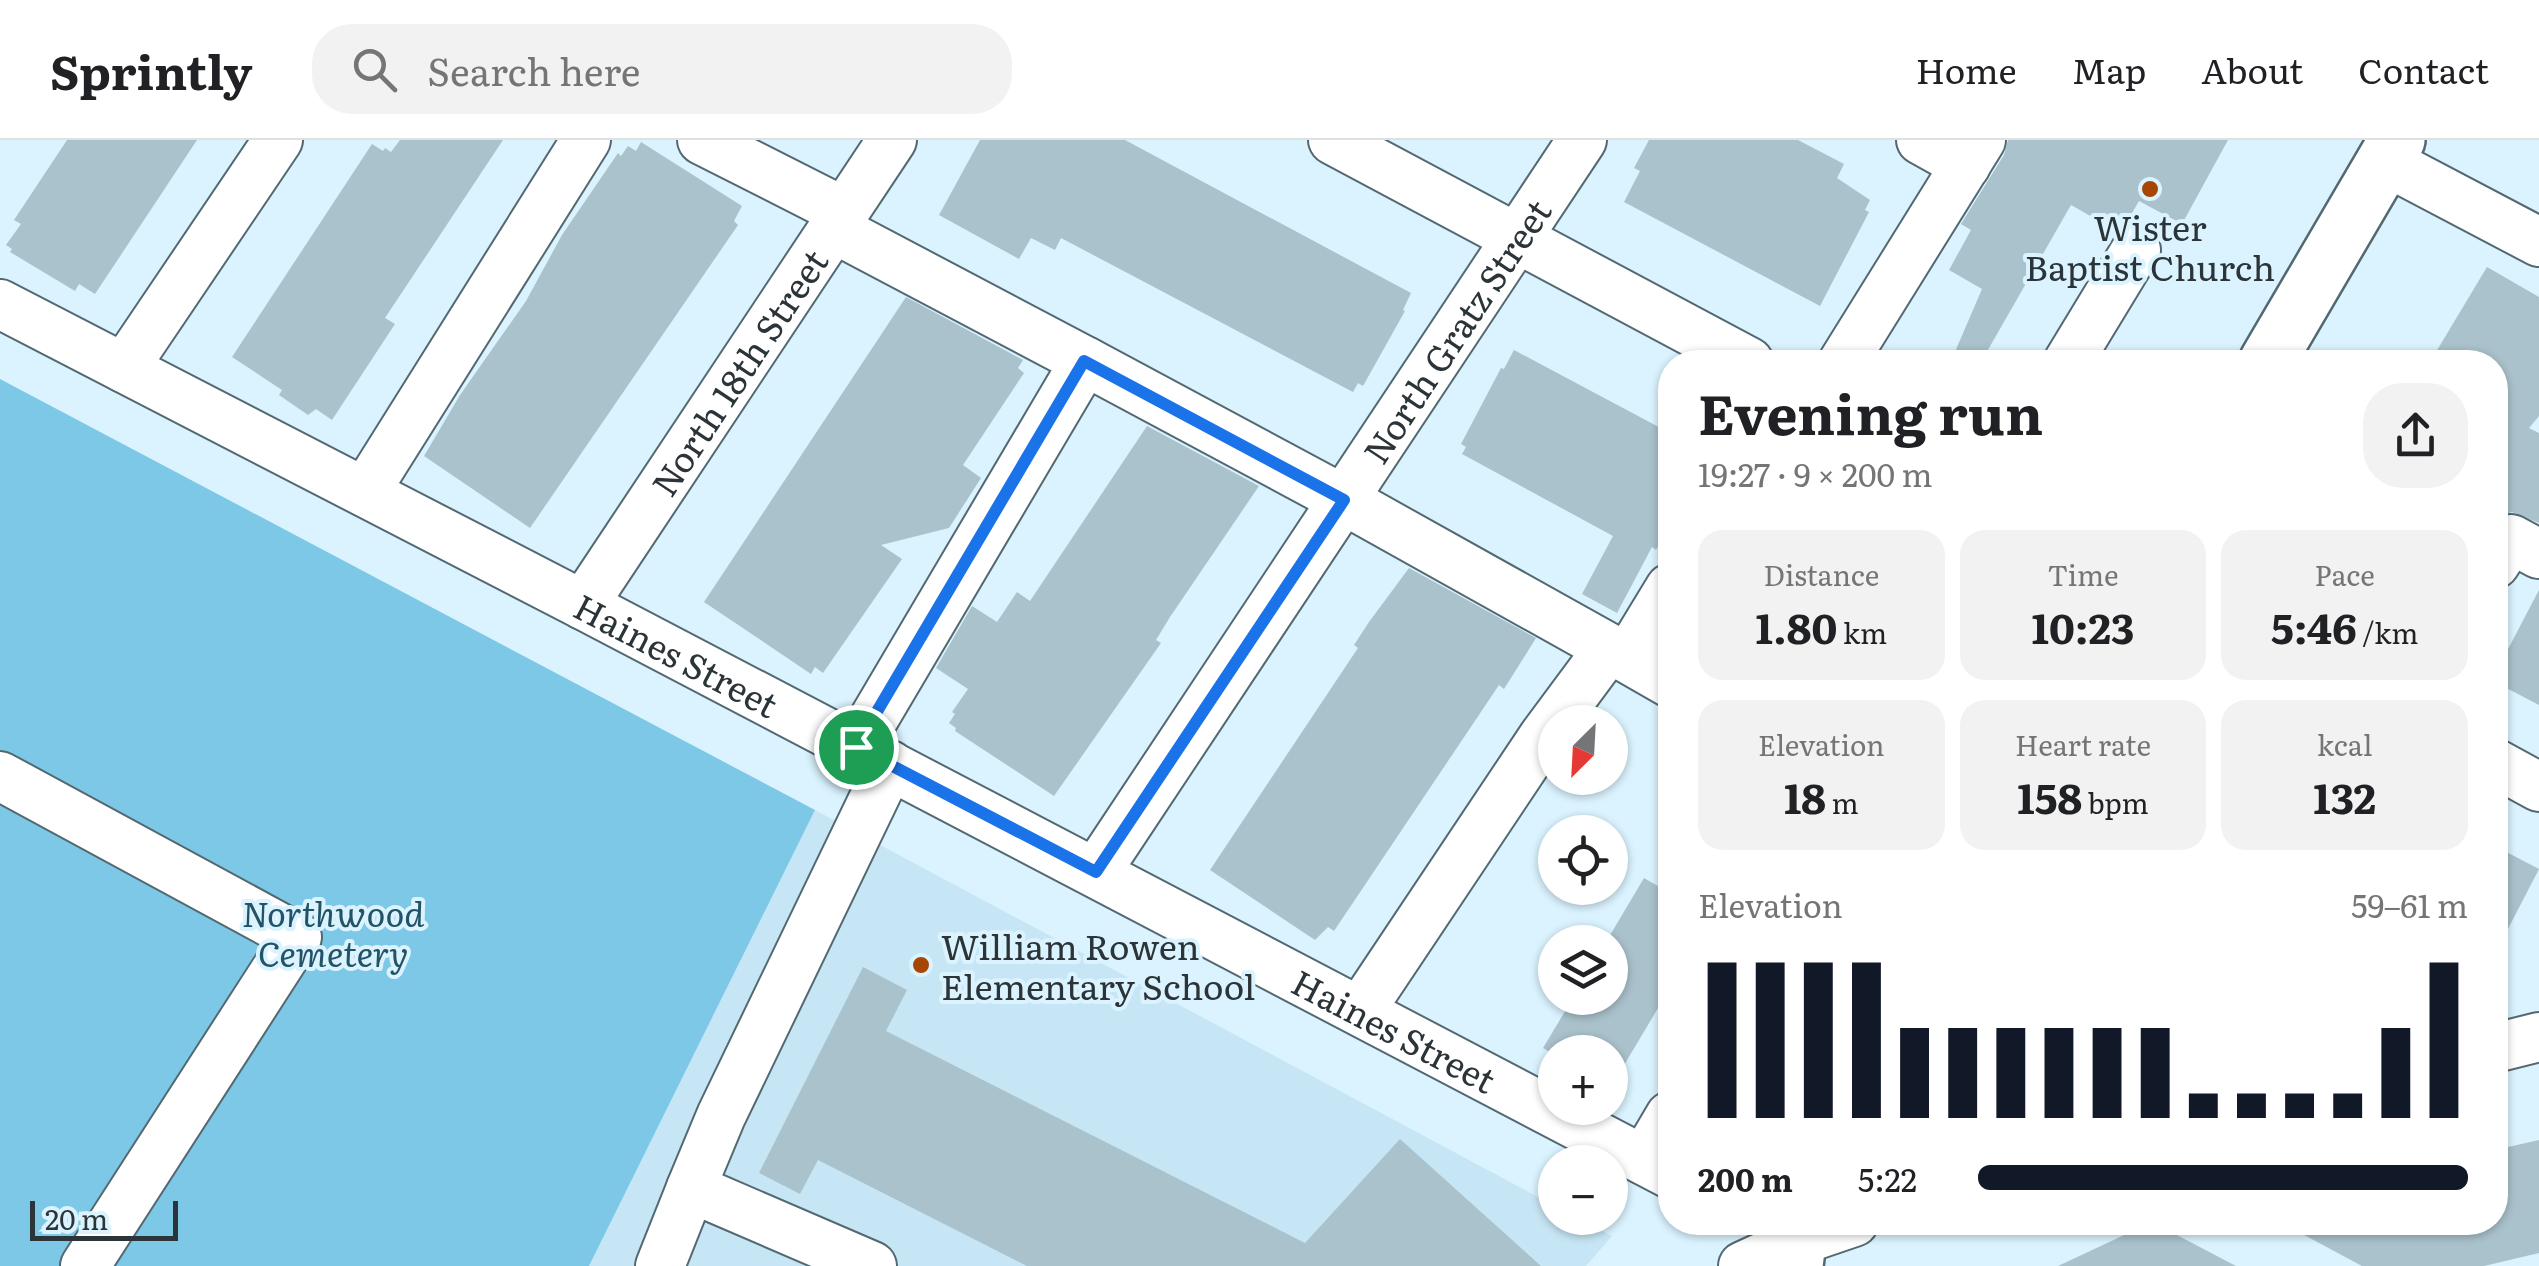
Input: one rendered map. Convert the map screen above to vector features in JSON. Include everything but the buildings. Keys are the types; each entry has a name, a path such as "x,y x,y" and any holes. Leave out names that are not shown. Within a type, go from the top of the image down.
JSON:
{"main road":[{"path":"2273,350 2391,150"}],"street":[{"path":"124,368 278,140"},
{"path":"365,492 586,140"},
{"path":"702,140 1084,361 1344,500 1658,676"},
{"name":"North 18th Street","path":"583,605 892,140"},
{"path":"1333,140 1726,350"},
{"name":"North Gratz Street","path":"1096,872 1582,140"},
{"path":"1850,350 1973,152 1920,140"},
{"path":"2391,150 2539,242"},
{"path":"2075,350 2136,250"},
{"name":"Haines Street","path":"0,304 1657,1167"},
{"path":"660,1266 873,756 1084,361"},
{"path":"2508,542 2510,539 2539,554"},
{"path":"1360,1011 1543,737 1658,603"},
{"path":"2508,770 2539,786"},
{"path":"0,776 298,937 85,1266"},
{"path":"2508,1045 2539,1037"},
{"path":"691,1188 872,1266"},
{"path":"1743,1266 1790,1238 1844,1266"}],"shaded area":[{"name":"William Rowen Elementary School","path":"815,810 1538,1197 1538,1235 1612,1236 1586,1266 589,1266"}],"green space":[{"name":"Northwood Cemetery","path":"0,379 815,810 589,1266 0,1266"}],"place":[{"name":"Wister Baptist Church","path":"2150,189"},
{"name":"William Rowen Elementary School","path":"921,965"}],"route":[{"path":"1084,361 1344,500 1096,872 856,747 1084,361"}]}
